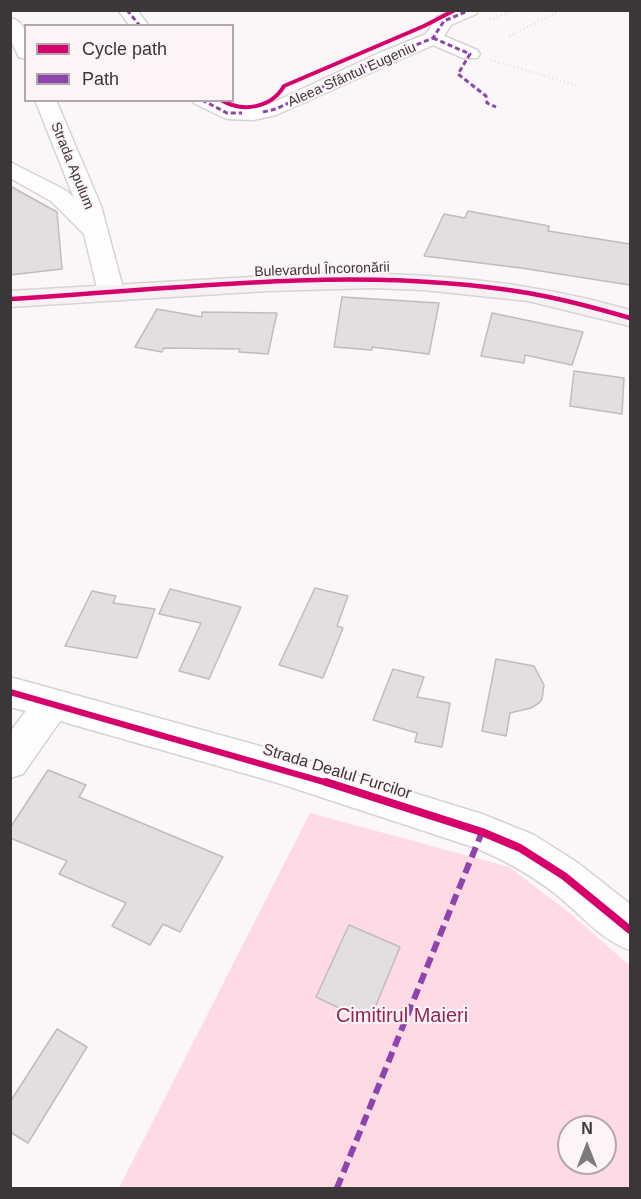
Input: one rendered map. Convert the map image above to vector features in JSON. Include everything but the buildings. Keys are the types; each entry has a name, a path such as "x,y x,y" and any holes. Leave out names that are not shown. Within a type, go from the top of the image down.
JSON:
{"main road":[{"name":"Bulevardul Încoronării","path":"10,299 318,280 393,279 454,283 508,291 560,300 630,318"}],"street":[{"path":"127,10 138,24"},
{"name":"Aleea Sfântul Eugeniu","path":"206,102 227,113 253,114 276,109 384,58 433,38 444,21 470,10"},
{"path":"10,23 15,27 24,48"},
{"name":"Aleea Sfântul Eugeniu","path":"433,38 470,54"},
{"name":"Strada Apulum","path":"46,102 89,206 111,292"},
{"name":"Strada Apulum","path":"10,169 59,196 96,233"},
{"name":"Strada Dealul Furcilor","path":"10,692 278,767 482,832 520,848 564,876 630,930"},
{"path":"10,762 52,704"}],"path":[{"path":"494,10 499,16"},
{"path":"509,36 561,10"},
{"path":"470,54 576,85"}],"green space":[{"name":"Cimitirul Maieri","path":"310,813 509,867 571,914 630,966 630,1188 119,1188"}],"marked path":[{"path":"127,10 138,24"},
{"path":"263,112 276,109 384,58 433,38 444,21 470,10"},
{"path":"433,38 470,54 458,74 486,96 487,103 496,107"},
{"path":"206,102 227,113 242,113"},
{"path":"337,1188 482,832"}],"cycle path":[{"path":"224,102 239,106 267,103 276,98 284,86 424,26 455,10"},
{"path":"10,299 267,283 424,282 528,293 630,318"},
{"path":"10,692 278,767 482,832 520,848 564,876 630,930"}]}
